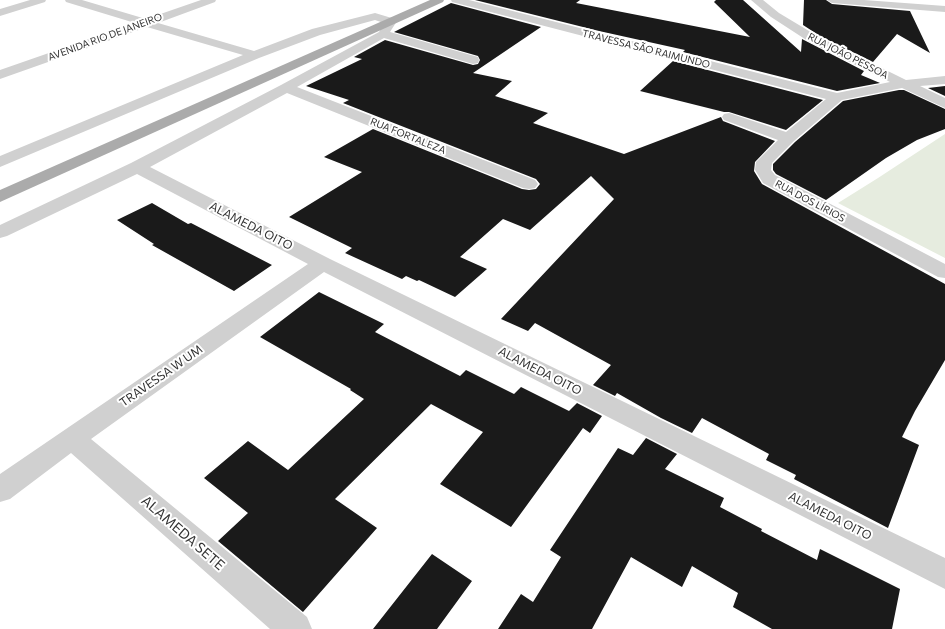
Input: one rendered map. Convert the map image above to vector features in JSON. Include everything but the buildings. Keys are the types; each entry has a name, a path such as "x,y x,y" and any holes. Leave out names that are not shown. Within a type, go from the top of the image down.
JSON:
{"main road":[{"path":"0,197 222,97 385,15 439,0"}],"street":[{"path":"0,12 41,0"},
{"path":"70,0 255,55"},
{"name":"AVENIDA RIO DE JANEIRO","path":"0,75 210,0"},
{"name":"TRAVESSA SÃO RAIMUNDO","path":"456,0 837,97"},
{"name":"RUA JOÃO PESSOA","path":"756,0 775,15 815,40 945,104"},
{"path":"832,0 888,6 945,9"},
{"path":"0,162 255,55 316,32 385,15 383,34"},
{"path":"0,232 136,167 286,88 383,34 473,60"},
{"name":"RUA DOS LÍRIOS","path":"945,80 903,84 837,97 788,138 764,162 763,170 769,179 945,272"},
{"name":"RUA FORTALEZA","path":"286,88 529,184"},
{"path":"729,117 788,138"},
{"name":"ALAMEDA OITO","path":"136,167 323,263 945,574"},
{"name":"TRAVESSA W UM","path":"0,490 323,263"},
{"name":"ALAMEDA SETE","path":"72,438 295,629"}],"shaded area":[{"path":"945,134 945,258 838,203 878,178"}]}
